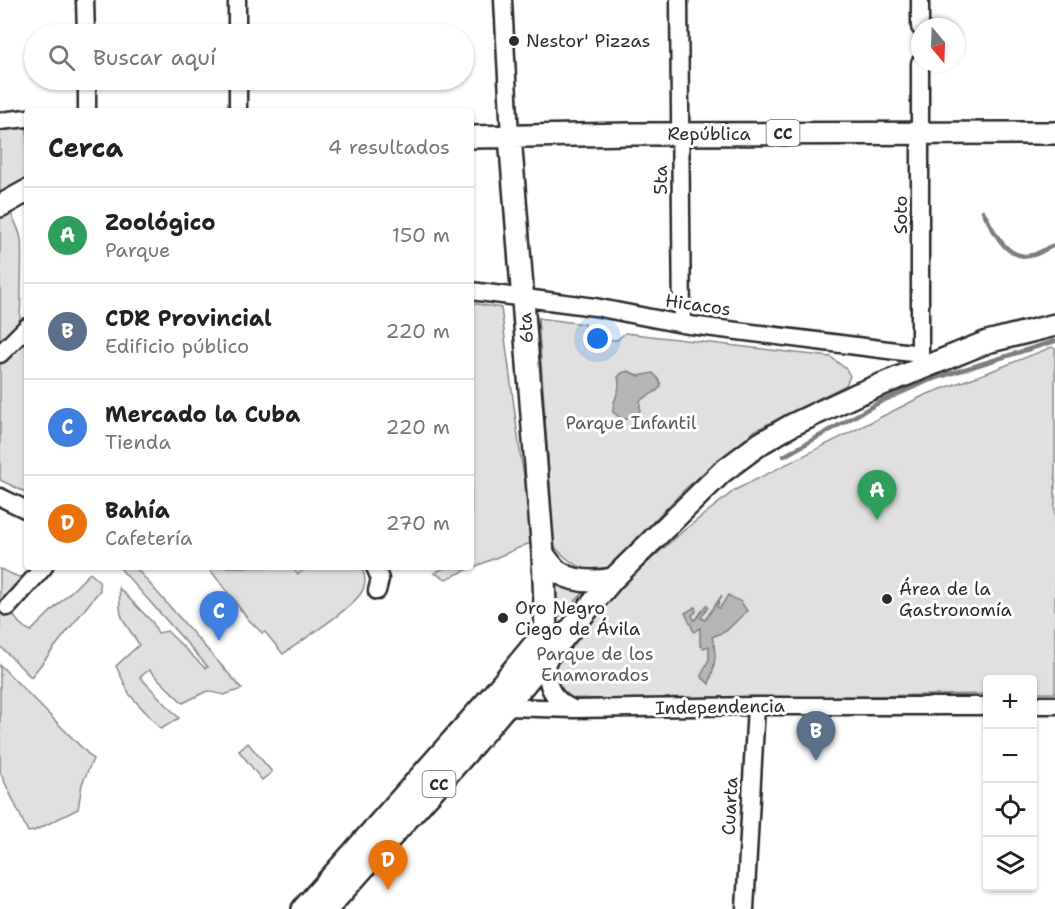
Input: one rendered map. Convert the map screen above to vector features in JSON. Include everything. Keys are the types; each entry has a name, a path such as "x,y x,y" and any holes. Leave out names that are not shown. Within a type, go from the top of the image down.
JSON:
{"main road":[{"name":"República","path":"474,137 1055,133"},
{"name":"6ta","path":"510,136 543,554 547,657"},
{"path":"0,206 24,193"},
{"name":"CC","path":"303,909 499,702 547,657 614,579 722,472 761,443 792,425 920,361 1055,325"},
{"path":"543,554 558,572 571,578 593,583 614,579"},
{"name":"CC","path":"327,909 499,702 547,629"}],"street":[{"path":"85,0 86,24"},
{"path":"237,0 237,24"},
{"name":"6ta","path":"503,0 510,136"},
{"name":"5ta","path":"679,0 682,324"},
{"path":"920,0 920,18"},
{"name":"Soto","path":"920,72 920,361"},
{"path":"86,108 87,90"},
{"path":"238,90 238,108"},
{"path":"0,121 24,118"},
{"name":"Hicacos","path":"474,291 595,307 682,324 920,361"},
{"path":"0,354 24,330"},
{"path":"0,497 24,509"},
{"path":"8,607 41,570"},
{"path":"376,570 380,579 377,591"},
{"path":"547,657 546,673 551,691 561,704 574,710"},
{"name":"Independencia","path":"499,702 574,710 756,706 983,706"},
{"path":"1037,705 1055,705"},
{"name":"Cuarta","path":"745,909 756,706"}],"green space":[{"path":"24,125 24,182 0,194 0,129"},
{"path":"8,208 21,239 20,310 19,324 0,346 0,214"},
{"name":"Parque Infantil","path":"474,304 501,308 521,459 535,541 474,567"},
{"name":"Parque Infantil","path":"538,318 584,324 594,340 617,340 625,333 831,357 846,369 850,376 846,385 756,430 686,488 605,571 590,570 570,561 554,546"},
{"path":"24,336 24,492 0,480 0,359"},
{"name":"Parque de los Enamorados","path":"1052,347 1055,349 1055,693 1037,693 1037,675 983,675 983,694 644,700 568,698 554,687 552,659 605,600 682,532 735,490 925,395"},
{"path":"0,569 19,577 30,576 12,610 19,623 31,631 90,573 99,581 100,590 31,677 0,646"},
{"path":"122,570 138,570 242,689 224,695 207,691 183,703 149,670 140,677 179,718 161,729 130,695 116,666 139,645 122,618 119,588 153,623 158,633 167,631 205,668 208,667"},
{"path":"210,570 294,570 298,574 303,570 362,570 365,577 363,590 347,608 283,654 265,632 262,633 248,619"},
{"name":"Parque Infantil","path":"440,570 467,570 446,579 434,573"},
{"path":"553,575 586,590 559,618"},
{"path":"0,665 93,759 82,784 78,809 34,831 28,832 0,772"},
{"path":"248,743 272,772 262,780 239,751"}],"shaded area":[{"path":"628,371 639,376 653,373 661,384 658,390 640,401 637,416 623,420 613,412 613,407 619,387 618,377"},
{"path":"722,595 717,607 720,608 728,595 741,602 747,611 726,631 712,637 715,655 709,684 701,676 709,659 709,646 704,648 700,645 700,628 694,632 685,613 695,607 696,612 692,615 694,620 706,605 708,607 701,618 705,620"}],"waterway":[{"path":"983,211 1002,243 1015,254 1033,255 1055,245"},
{"path":"784,456 880,402 930,380 1055,341"}],"place":[{"name":"Nestor' Pizzas","path":"514,41"},
{"name":"Zoológico","path":"877,520"},
{"name":"Área de la Gastronomía","path":"887,599"},
{"name":"Oro Negro Ciego de Ávila","path":"503,618"},
{"name":"Mercado la Cuba","path":"219,641"},
{"name":"CDR Provincial","path":"816,761"},
{"name":"Bahía","path":"388,890"}]}
